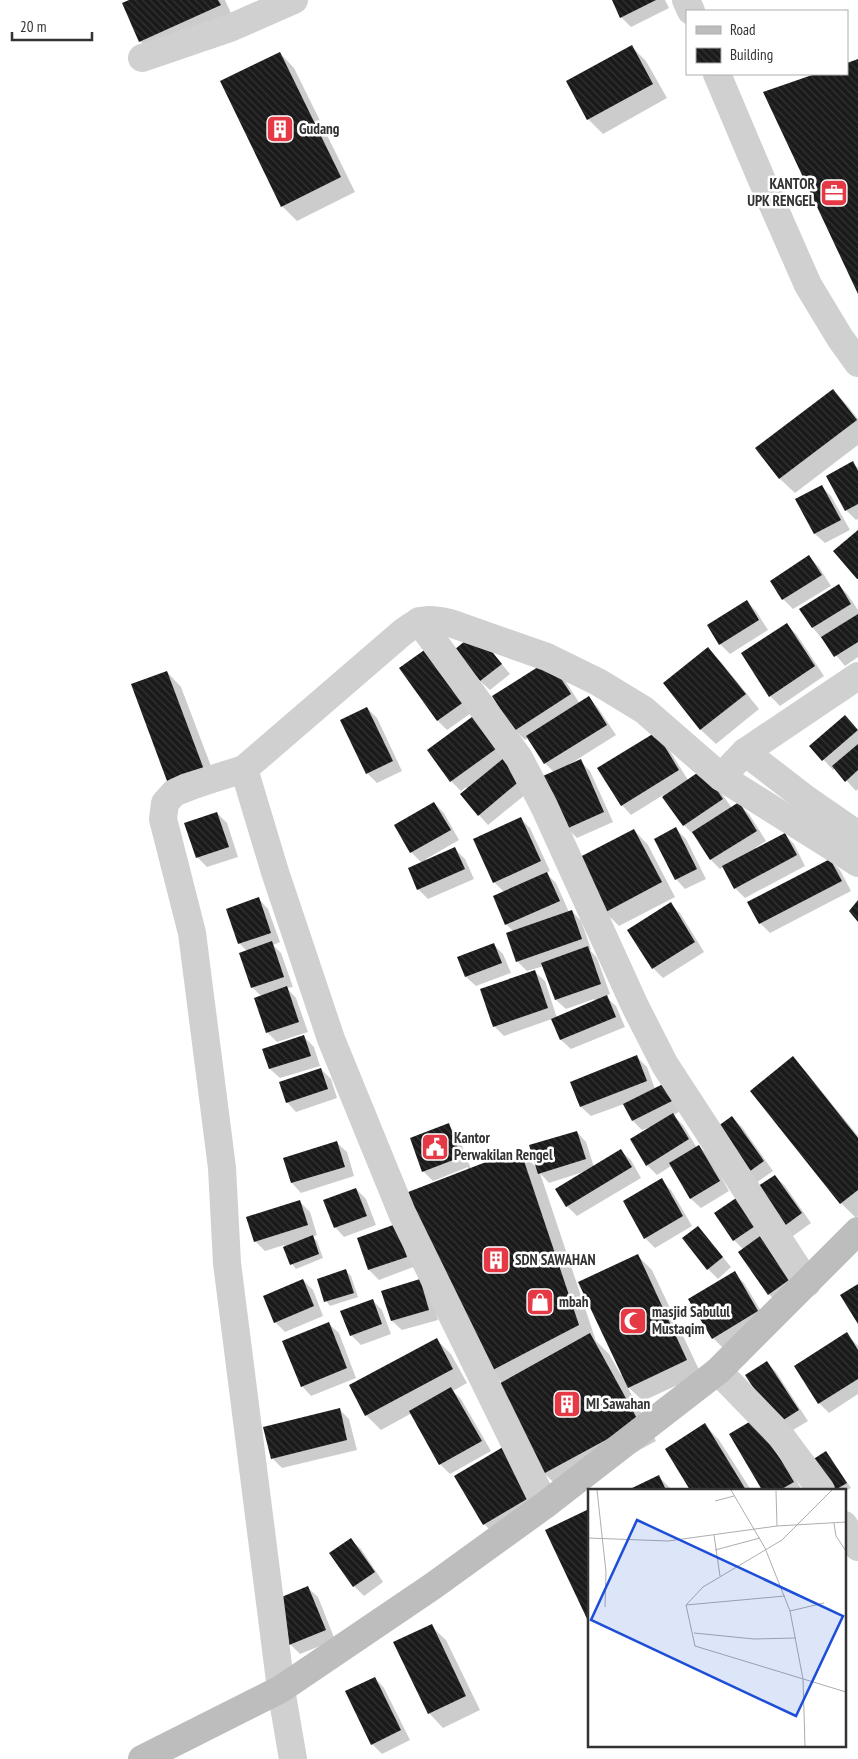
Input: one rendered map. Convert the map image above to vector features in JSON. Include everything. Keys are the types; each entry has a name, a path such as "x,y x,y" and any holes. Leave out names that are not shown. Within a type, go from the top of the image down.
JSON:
{"street":[{"path":"142,58 230,28 294,0"},
{"path":"717,75 808,285 840,338 858,363"},
{"path":"293,1759 281,1689 228,1264 222,1168 192,933 163,819 165,803 174,793 187,787 244,769 403,632 419,621 434,619 547,657 598,682 732,765 858,863"},
{"path":"419,621 519,758 544,806 634,1006 665,1065 807,1283"},
{"path":"732,765 858,676"},
{"path":"732,765 806,799 858,835"},
{"path":"244,769 275,872 331,1039 390,1185 545,1505"},
{"path":"142,1759 281,1689 425,1592 545,1505 718,1371 858,1231"},
{"path":"718,1371 780,1435 821,1489"},
{"path":"846,1528 858,1547"}],"building":[{"path":"129,0 218,0 221,5 139,42 122,3"},
{"path":"612,0 656,0 620,18"},
{"path":"632,45 653,84 587,120 566,81"},
{"name":"Gudang","path":"280,52 341,177 281,207 220,81"},
{"name":"KANTOR UPK RENGEL","path":"858,59 858,294 763,92 812,75 848,75 848,63"},
{"path":"833,389 857,420 779,479 755,448"},
{"path":"853,461 858,471 858,504 845,511 826,476"},
{"path":"822,485 841,520 814,534 795,499"},
{"path":"858,530 858,579 857,579 833,551"},
{"path":"809,555 822,575 782,600 770,581"},
{"path":"839,584 851,604 812,628 799,609"},
{"path":"747,600 759,620 719,645 707,625"},
{"path":"858,614 858,642 834,657 821,637"},
{"path":"787,623 815,666 769,697 741,653"},
{"path":"476,632 502,664 480,681 454,650"},
{"path":"430,646 468,699 437,721 399,668"},
{"path":"708,647 746,694 700,730 663,683"},
{"path":"549,660 571,694 514,731 492,696"},
{"path":"167,671 206,775 170,789 131,684"},
{"path":"589,696 607,725 544,764 526,736"},
{"path":"367,707 393,761 366,774 340,720"},
{"path":"476,714 500,746 450,782 427,750"},
{"path":"845,715 858,730 822,761 809,746"},
{"path":"656,732 679,770 621,806 597,768"},
{"path":"858,744 858,770 845,782 832,766"},
{"path":"510,753 528,774 478,816 460,794"},
{"path":"581,759 604,812 566,829 543,776"},
{"path":"703,769 723,799 683,826 662,797"},
{"path":"434,802 451,830 410,853 394,825"},
{"path":"739,802 757,831 710,860 692,832"},
{"path":"217,812 229,847 196,858 184,823"},
{"path":"521,817 541,861 493,883 473,839"},
{"path":"676,827 697,869 675,880 654,839"},
{"path":"634,829 662,882 604,913 576,859"},
{"path":"785,833 797,855 734,889 722,866"},
{"path":"455,847 465,869 417,890 408,868"},
{"path":"830,859 842,881 759,924 747,902"},
{"path":"547,872 560,901 505,925 493,896"},
{"path":"259,897 271,933 238,944 226,909"},
{"path":"858,900 858,922 849,911"},
{"path":"671,902 695,942 652,969 627,930"},
{"path":"572,910 582,939 516,962 506,933"},
{"path":"272,941 284,977 251,988 239,953"},
{"path":"494,943 502,963 465,977 457,957"},
{"path":"588,946 601,984 555,1000 541,963"},
{"path":"535,970 548,1008 493,1027 480,989"},
{"path":"287,986 299,1022 266,1033 254,998"},
{"path":"607,995 616,1017 560,1040 551,1019"},
{"path":"304,1035 311,1056 269,1069 262,1049"},
{"path":"637,1055 647,1081 580,1107 570,1082"},
{"path":"793,1056 858,1138 858,1190 840,1204 750,1091"},
{"path":"321,1068 328,1089 286,1103 279,1082"},
{"path":"665,1083 674,1100 632,1121 623,1104"},
{"path":"673,1113 689,1139 646,1166 630,1139"},
{"path":"732,1116 764,1161 746,1174 714,1129"},
{"name":"Kantor Perwakilan Rengel","path":"449,1123 461,1157 422,1172 410,1138"},
{"path":"577,1131 586,1159 538,1174 529,1145"},
{"path":"337,1141 345,1167 291,1183 283,1158"},
{"path":"699,1145 720,1181 690,1199 669,1163"},
{"name":"SDN SAWAHAN","path":"520,1149 579,1325 489,1372 403,1194"},
{"path":"621,1149 632,1167 566,1207 555,1189"},
{"path":"775,1175 802,1213 783,1227 755,1188"},
{"path":"662,1178 683,1216 644,1239 623,1201"},
{"path":"356,1188 367,1216 334,1228 323,1200"},
{"path":"742,1194 761,1222 733,1241 714,1213"},
{"path":"300,1200 308,1225 254,1242 246,1217"},
{"path":"396,1224 407,1257 368,1270 357,1238"},
{"path":"698,1226 723,1257 707,1270 682,1238"},
{"path":"763,1234 793,1277 768,1295 738,1252"},
{"path":"313,1235 319,1254 290,1265 283,1247"},
{"name":"masjid Sabulul Mustaqim","path":"638,1254 687,1360 628,1388 578,1282"},
{"path":"346,1269 354,1293 324,1302 317,1279"},
{"path":"735,1271 758,1311 712,1339 688,1299"},
{"path":"303,1279 314,1306 274,1323 263,1296"},
{"path":"420,1279 429,1310 391,1321 381,1291"},
{"path":"858,1284 858,1324 840,1295"},
{"path":"373,1299 382,1324 350,1336 340,1311"},
{"path":"329,1322 347,1368 301,1387 282,1341"},
{"path":"847,1332 858,1350 858,1379 818,1404 794,1366"},
{"name":"MI Sawahan","path":"590,1333 639,1422 543,1474 495,1386"},
{"path":"437,1338 453,1369 365,1416 349,1385"},
{"path":"767,1361 799,1410 777,1424 745,1375"},
{"path":"451,1387 482,1441 439,1465 409,1411"},
{"path":"340,1408 347,1440 271,1459 263,1427"},
{"path":"756,1418 794,1482 782,1489 761,1489 729,1434"},
{"path":"705,1423 745,1489 689,1489 665,1449"},
{"path":"503,1447 532,1496 483,1525 454,1476"},
{"path":"826,1451 847,1483 837,1489 830,1489 812,1460"},
{"path":"659,1475 666,1489 630,1489"},
{"path":"588,1509 588,1621 545,1530"},
{"path":"351,1538 375,1572 353,1587 329,1553"},
{"path":"308,1586 326,1630 289,1645 272,1601"},
{"path":"432,1624 466,1696 428,1714 393,1642"},
{"path":"375,1677 401,1730 371,1745 345,1691"}],"place":[{"name":"Gudang","path":"280,129"},
{"name":"KANTOR UPK RENGEL","path":"834,193"},
{"name":"Kantor Perwakilan Rengel","path":"435,1147"},
{"name":"SDN SAWAHAN","path":"496,1260"},
{"name":"mbah","path":"540,1302"},
{"name":"masjid Sabulul Mustaqim","path":"633,1321"},
{"name":"MI Sawahan","path":"567,1404"}]}
